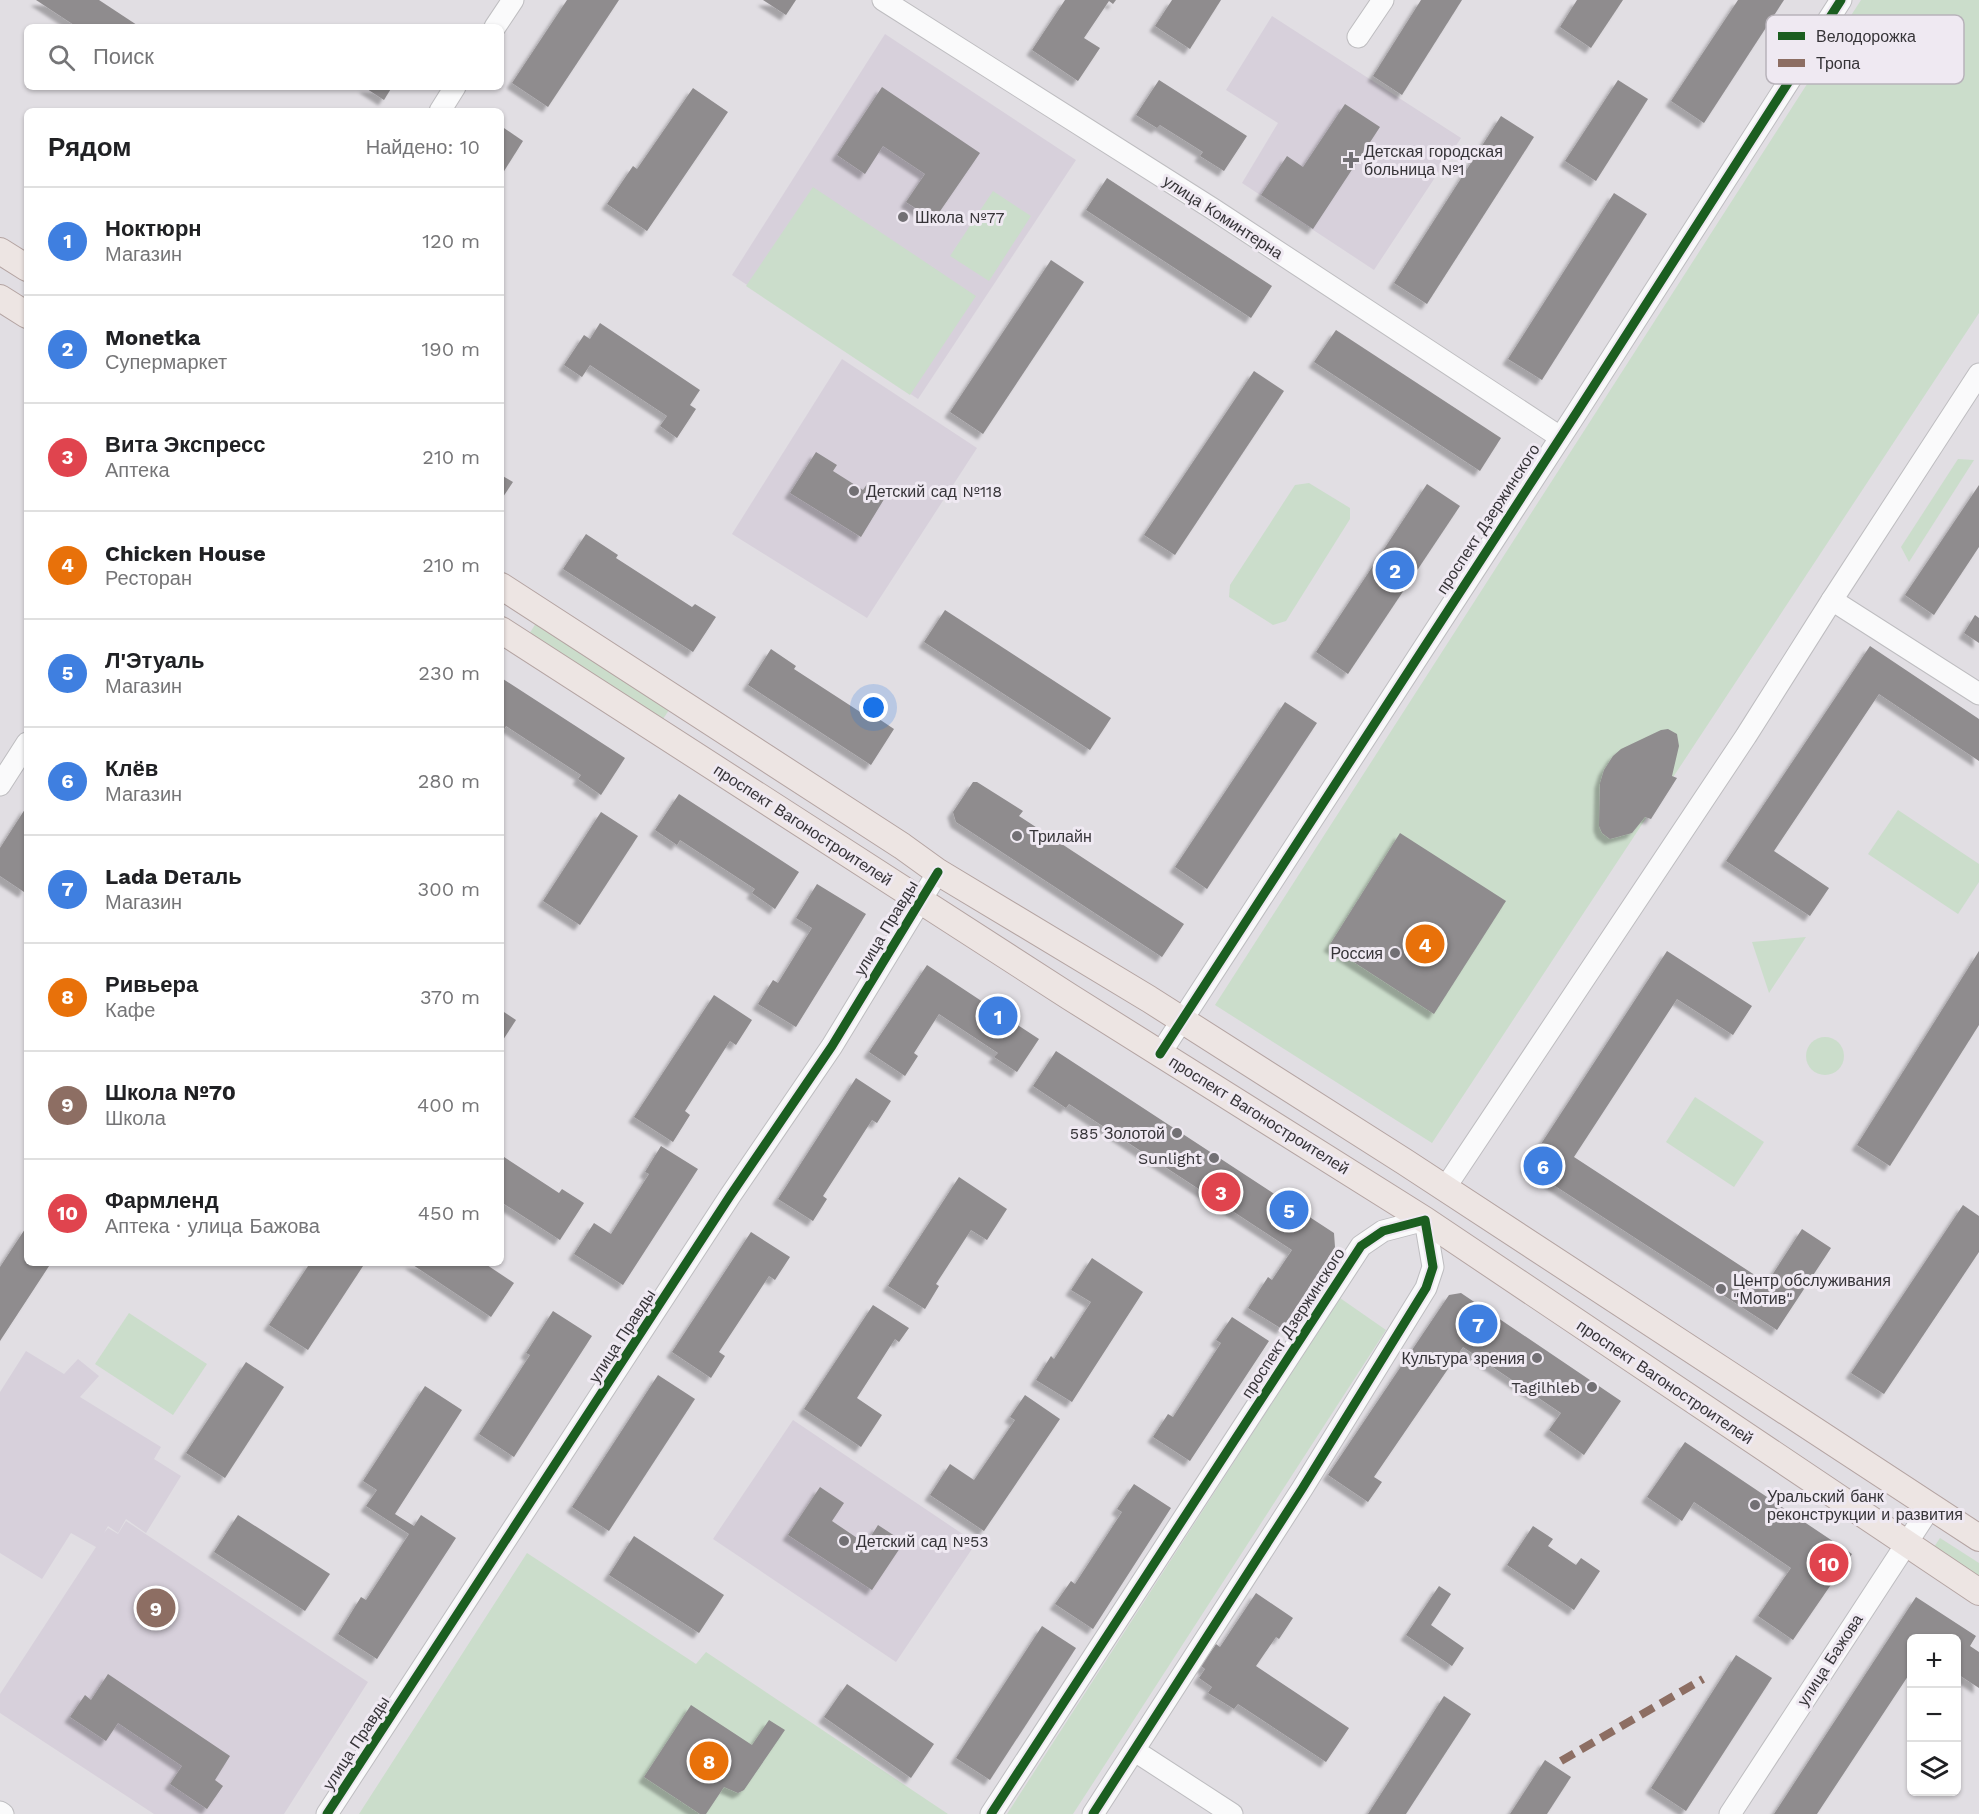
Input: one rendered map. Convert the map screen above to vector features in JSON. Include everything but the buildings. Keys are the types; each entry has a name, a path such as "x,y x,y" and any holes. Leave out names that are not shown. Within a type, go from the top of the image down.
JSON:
{"main road":[{"path":"0,251 24,266"},
{"path":"0,298 24,313"},
{"path":"504,588 892,839 938,872 1181,1020 1445,1188 1979,1538"},
{"name":"проспект Вагоностроителей","path":"504,632 1160,1054 1425,1220 1979,1592"},
{"path":"1425,1220 1445,1188"}],"street":[{"path":"497,24 513,0"},
{"name":"улица Коминтерна","path":"883,0 1213,210 1560,437"},
{"path":"1358,37 1383,0"},
{"name":"проспект Дзержинского","path":"1831,15 1841,0"},
{"name":"проспект Дзержинского","path":"1160,1054 1787,84"},
{"path":"442,108 453,90"},
{"path":"1445,1188 1746,736 1979,374"},
{"path":"1832,600 1979,694"},
{"path":"0,784 24,747"},
{"name":"улица Правды","path":"327,1814 730,1196 832,1046 938,872"},
{"path":"1093,1814 1302,1489 1426,1288 1433,1267 1425,1220"},
{"name":"проспект Дзержинского","path":"991,1814 1361,1246 1383,1231 1425,1220"},
{"name":"улица Бажова","path":"1730,1814 1931,1506"},
{"path":"1135,1751 1232,1814"}],"shaded area":[{"name":"Детская городская больница №1","path":"1272,16 1461,138 1374,270 1242,183 1278,123 1226,90"},
{"name":"Школа №77","path":"885,34 1076,160 918,399 732,275"},
{"name":"Детский сад №118","path":"842,359 977,448 867,618 732,534"},
{"path":"26,1351 64,1374 78,1359 99,1376 80,1397 161,1447 154,1459 181,1476 146,1533 126,1519 118,1533 108,1526 104,1533 108,1528 118,1534 126,1521 368,1682 284,1814 154,1814 0,1713 0,1694 96,1547 71,1533 42,1579 0,1553 0,1392"},
{"name":"Детский сад №53","path":"793,1420 976,1543 896,1662 713,1539"}],"green space":[{"path":"1861,0 1979,0 1979,313 1432,1143 1215,1005 1807,84 1964,84 1964,15 1851,15"},
{"path":"813,187 976,296 910,395 746,286"},
{"path":"993,191 1031,216 989,281 950,256"},
{"path":"1958,459 1974,460 1909,562 1901,547"},
{"path":"1309,483 1350,508 1350,519 1286,621 1273,625 1229,597 1230,585 1295,485"},
{"path":"536,623 669,710 661,722 528,636"},
{"path":"1898,810 1979,864 1979,882 1958,914 1868,854"},
{"path":"1806,937 1769,993 1752,942"},
{"path":"1825,1037 1838,1043 1844,1056 1838,1069 1825,1075 1812,1069 1806,1056 1812,1043"},
{"path":"1695,1097 1764,1142 1734,1187 1666,1142"},
{"path":"1340,1298 1386,1330 1073,1814 1007,1814"},
{"path":"129,1313 207,1364 173,1415 95,1364"},
{"path":"1940,1538 1979,1563 1979,1585 1930,1553"},
{"path":"527,1553 696,1664 706,1652 948,1814 359,1814"}],"marked path":[{"path":"1561,1761 1703,1679"}],"cycle path":[{"path":"1831,15 1841,0"},
{"path":"1160,1054 1787,84"},
{"path":"327,1814 730,1196 832,1046 938,872"},
{"path":"991,1814 1361,1246 1383,1231 1425,1220 1433,1267 1426,1288 1302,1489 1093,1814"}],"place":[{"name":"Детская городская больница №1","path":"1351,160"},
{"name":"Школа №77","path":"903,217"},
{"name":"Детский сад №118","path":"854,491"},
{"name":"Monetka","path":"1395,570"},
{"name":"Трилайн","path":"1017,836"},
{"name":"Chicken House","path":"1425,944"},
{"name":"Россия","path":"1395,953"},
{"name":"Ноктюрн","path":"998,1016"},
{"name":"585 Золотой","path":"1177,1133"},
{"name":"Sunlight","path":"1214,1158"},
{"name":"Клёв","path":"1543,1166"},
{"name":"Вита Экспресс","path":"1221,1192"},
{"name":"Л'Этуаль","path":"1289,1210"},
{"name":"Центр обслуживания \"Мотив\"","path":"1721,1289"},
{"name":"Lada Dеталь","path":"1478,1324"},
{"name":"Культура зрения","path":"1537,1358"},
{"name":"Tagilhleb","path":"1592,1387"},
{"name":"Уральский банк реконструкции и развития","path":"1755,1505"},
{"name":"Детский сад №53","path":"844,1541"},
{"name":"Фармленд","path":"1829,1563"},
{"name":"Школа №70","path":"156,1608"},
{"name":"Ривьера","path":"709,1761"}]}
